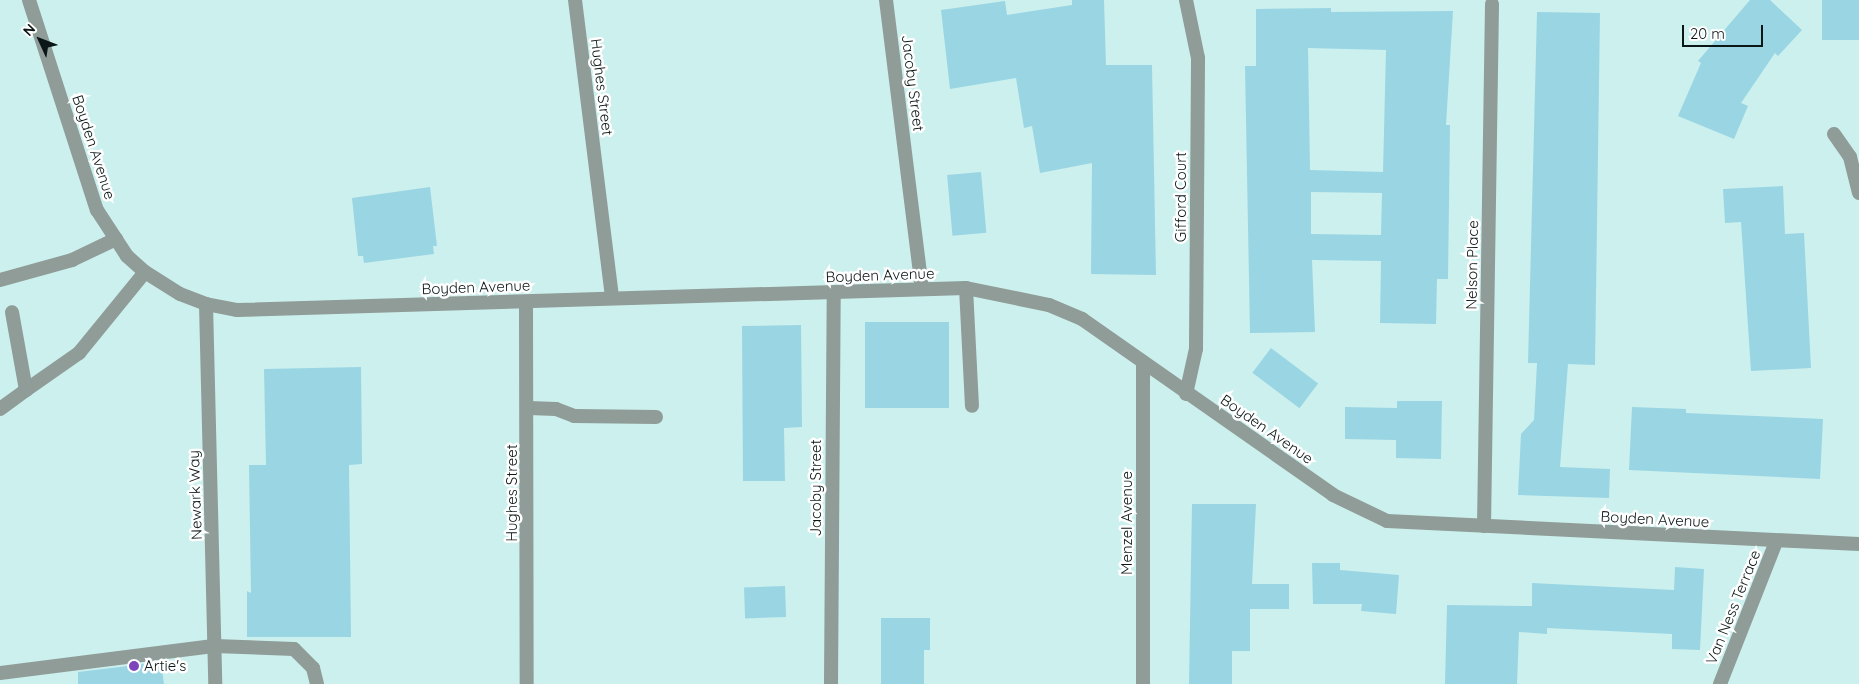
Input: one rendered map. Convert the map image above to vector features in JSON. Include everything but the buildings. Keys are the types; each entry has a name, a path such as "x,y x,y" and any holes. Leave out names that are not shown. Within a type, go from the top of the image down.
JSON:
{"street":[{"name":"Boyden Avenue","path":"29,0 98,210 116,239 145,272 180,294 206,304 237,310 526,302 612,297 834,293 966,288 1049,305 1082,319 1186,394 1357,509 1387,521 1776,542 1859,544"},
{"name":"Hughes Street","path":"575,0 612,297"},
{"name":"Jacoby Street","path":"886,0 922,289"},
{"name":"Gifford Court","path":"1186,0 1198,58 1196,349 1186,394"},
{"name":"Nelson Place","path":"1484,526 1492,4"},
{"path":"1834,134 1850,158 1859,193"},
{"path":"0,280 72,260 116,239"},
{"path":"0,409 79,353 145,272"},
{"path":"966,288 972,406"},
{"name":"Jacoby Street","path":"831,684 834,293"},
{"name":"Hughes Street","path":"526,302 529,408 527,684"},
{"name":"Newark Way","path":"206,304 215,684"},
{"path":"12,312 26,390"},
{"name":"Menzel Avenue","path":"1142,684 1143,362"},
{"path":"529,408 556,409 574,416 656,417"},
{"name":"Van Ness Terrace","path":"1720,684 1776,542"},
{"path":"0,673 215,646 294,649 313,668 317,684"}],"place":[{"name":"Artie's","path":"134,666"}]}
